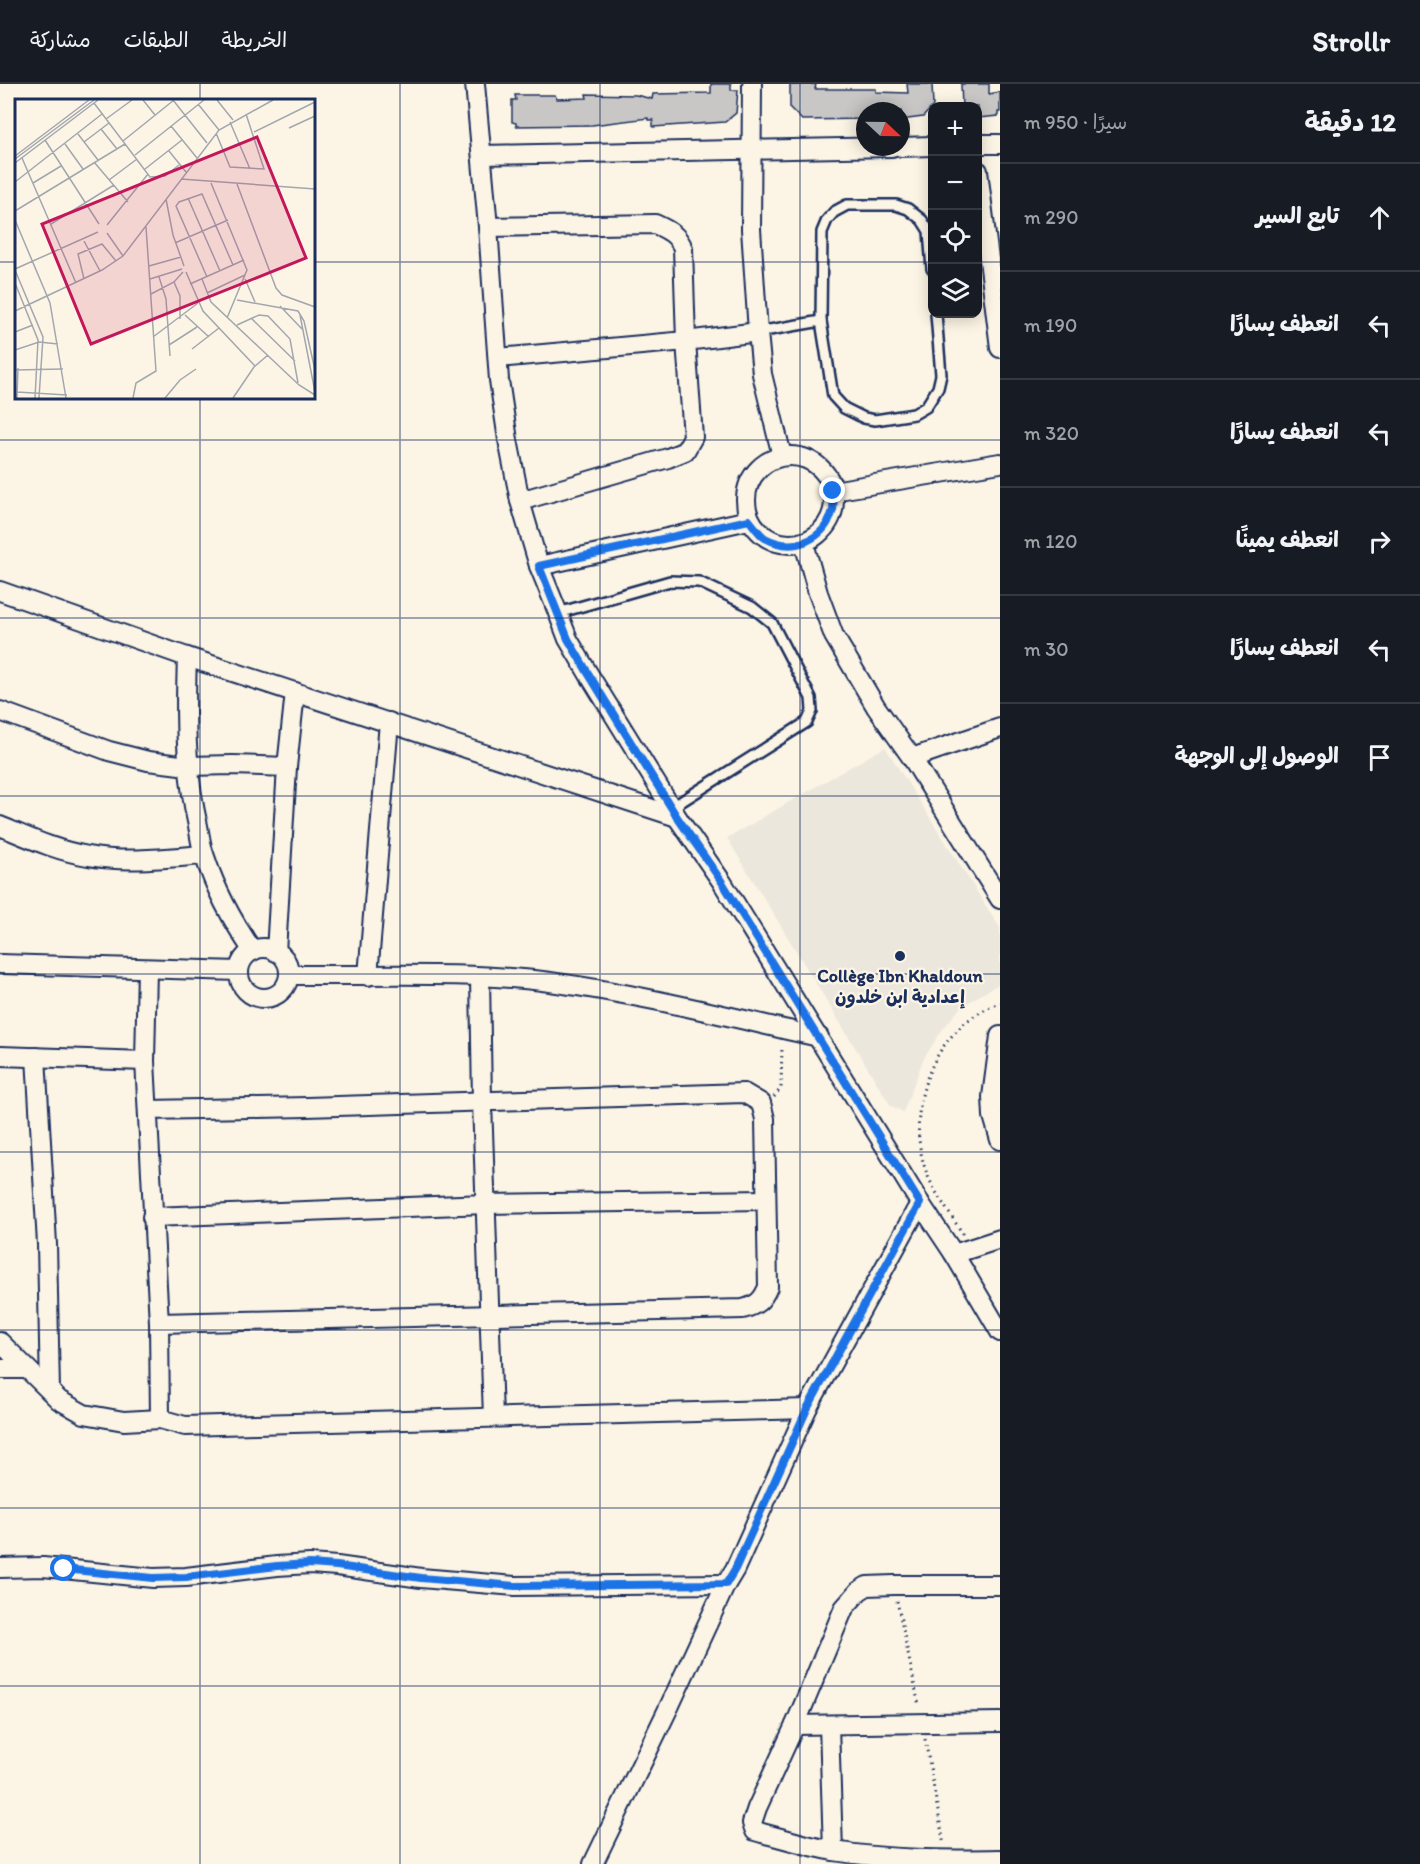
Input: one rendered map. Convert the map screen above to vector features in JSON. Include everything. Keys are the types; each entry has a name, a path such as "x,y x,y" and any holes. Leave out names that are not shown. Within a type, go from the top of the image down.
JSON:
{"street":[{"path":"475,84 498,358 508,440 520,501 539,566 568,639 674,812 722,882 819,1037 920,1203 963,1251 1000,1332"},
{"path":"752,84 751,229 758,332 762,374 782,456"},
{"path":"982,144 1000,144"},
{"path":"910,147 928,146"},
{"path":"482,155 856,148"},
{"path":"982,203 1000,348"},
{"path":"488,227 655,224 679,238 682,248 693,437 685,451 520,501"},
{"path":"498,358 758,332"},
{"path":"782,456 799,456 815,463 827,476 833,491 834,507 828,522 818,535 804,543 783,545 763,537 749,520 745,500 750,480 763,464 782,456"},
{"path":"833,491 1000,463"},
{"path":"539,566 749,520"},
{"path":"804,543 818,593 834,636 876,707 912,758 1000,899"},
{"path":"0,591 187,657 674,812"},
{"path":"187,657 185,727 188,766 204,855 224,903 237,928 253,951"},
{"path":"276,952 287,767 295,692"},
{"path":"0,711 109,751 148,761 188,766 287,767"},
{"path":"368,976 390,722"},
{"path":"912,758 1000,728"},
{"path":"0,826 44,844 88,856 145,860 204,855"},
{"path":"269,949 276,952 287,964 290,975 284,988 263,999 255,997 242,987 239,979 241,963 253,951 269,949"},
{"path":"0,964 239,970"},
{"path":"147,969 145,1061 159,1323 160,1419"},
{"path":"290,975 422,975 549,982 621,994 819,1037"},
{"path":"480,977 493,1417"},
{"path":"1000,1036 992,1097 993,1116 1000,1140"},
{"path":"0,1056 145,1061"},
{"path":"36,1057 47,1244 50,1390"},
{"path":"148,1110 744,1093 761,1103 765,1119 768,1287 763,1299 754,1306 743,1309 159,1323"},
{"path":"152,1217 486,1204 766,1200"},
{"path":"593,1864 735,1569 807,1409 920,1203"},
{"path":"963,1251 1000,1239"},
{"path":"0,1342 59,1400 84,1414 124,1420 160,1419 185,1426 807,1409"},
{"path":"0,1369 27,1369"},
{"path":"0,1568 43,1567 153,1578 186,1577 310,1564 421,1578 515,1586 726,1584"},
{"path":"1000,1585 867,1586 859,1591 844,1608 757,1808 753,1827 755,1831 833,1851 888,1857 1000,1860"},
{"path":"795,1725 1000,1722"},
{"path":"829,1725 833,1851"}],"lane":[{"path":"932,264 929,231 922,220 908,209 896,205 847,205 834,212 827,220 822,232 821,321 833,396 844,408 864,418 875,420 914,414 926,407 938,388 941,375 936,318"},
{"path":"758,332 821,321"},
{"path":"558,613 670,581 699,582 752,607 772,624 812,698 812,711 807,722 674,812"}],"path":[{"path":"963,1251 926,1173 920,1152 919,1107 932,1065 944,1046 959,1029 1000,1003"},
{"path":"761,1103 773,1098 781,1088 783,1029"}],"shaded area":[{"name":"Collège Ibn Khaldoun إعدادية ابن خلدون","path":"885,747 1000,928 1000,983 961,1007 942,1030 924,1058 903,1112 891,1106 727,838"}],"building":[{"path":"711,84 731,84 731,90 738,90 736,113 725,122 653,127 653,120 648,120 648,118 592,125 516,126 516,123 512,122 512,100 516,100 515,95 555,95 557,99 587,98 586,94 636,95 652,99 653,94 711,93"},
{"path":"816,84 815,89 876,89 876,92 908,93 907,84 932,84 933,102 928,102 928,112 923,117 910,119 910,102 856,102 856,119 802,120 790,108 790,85"},
{"path":"961,84 989,84 989,94 1000,92 1000,112 998,116 982,118 982,102 962,102"}],"place":[{"name":"Collège Ibn Khaldoun إعدادية ابن خلدون","path":"900,956"}],"route":[{"path":"64,1569 153,1578 186,1577 310,1564 421,1578 515,1586 726,1584 735,1569 807,1409 920,1203 722,882 677,817 588,673 568,639 539,566 749,520 763,537 783,545 804,543 818,535 828,522 834,507 833,491"}]}
